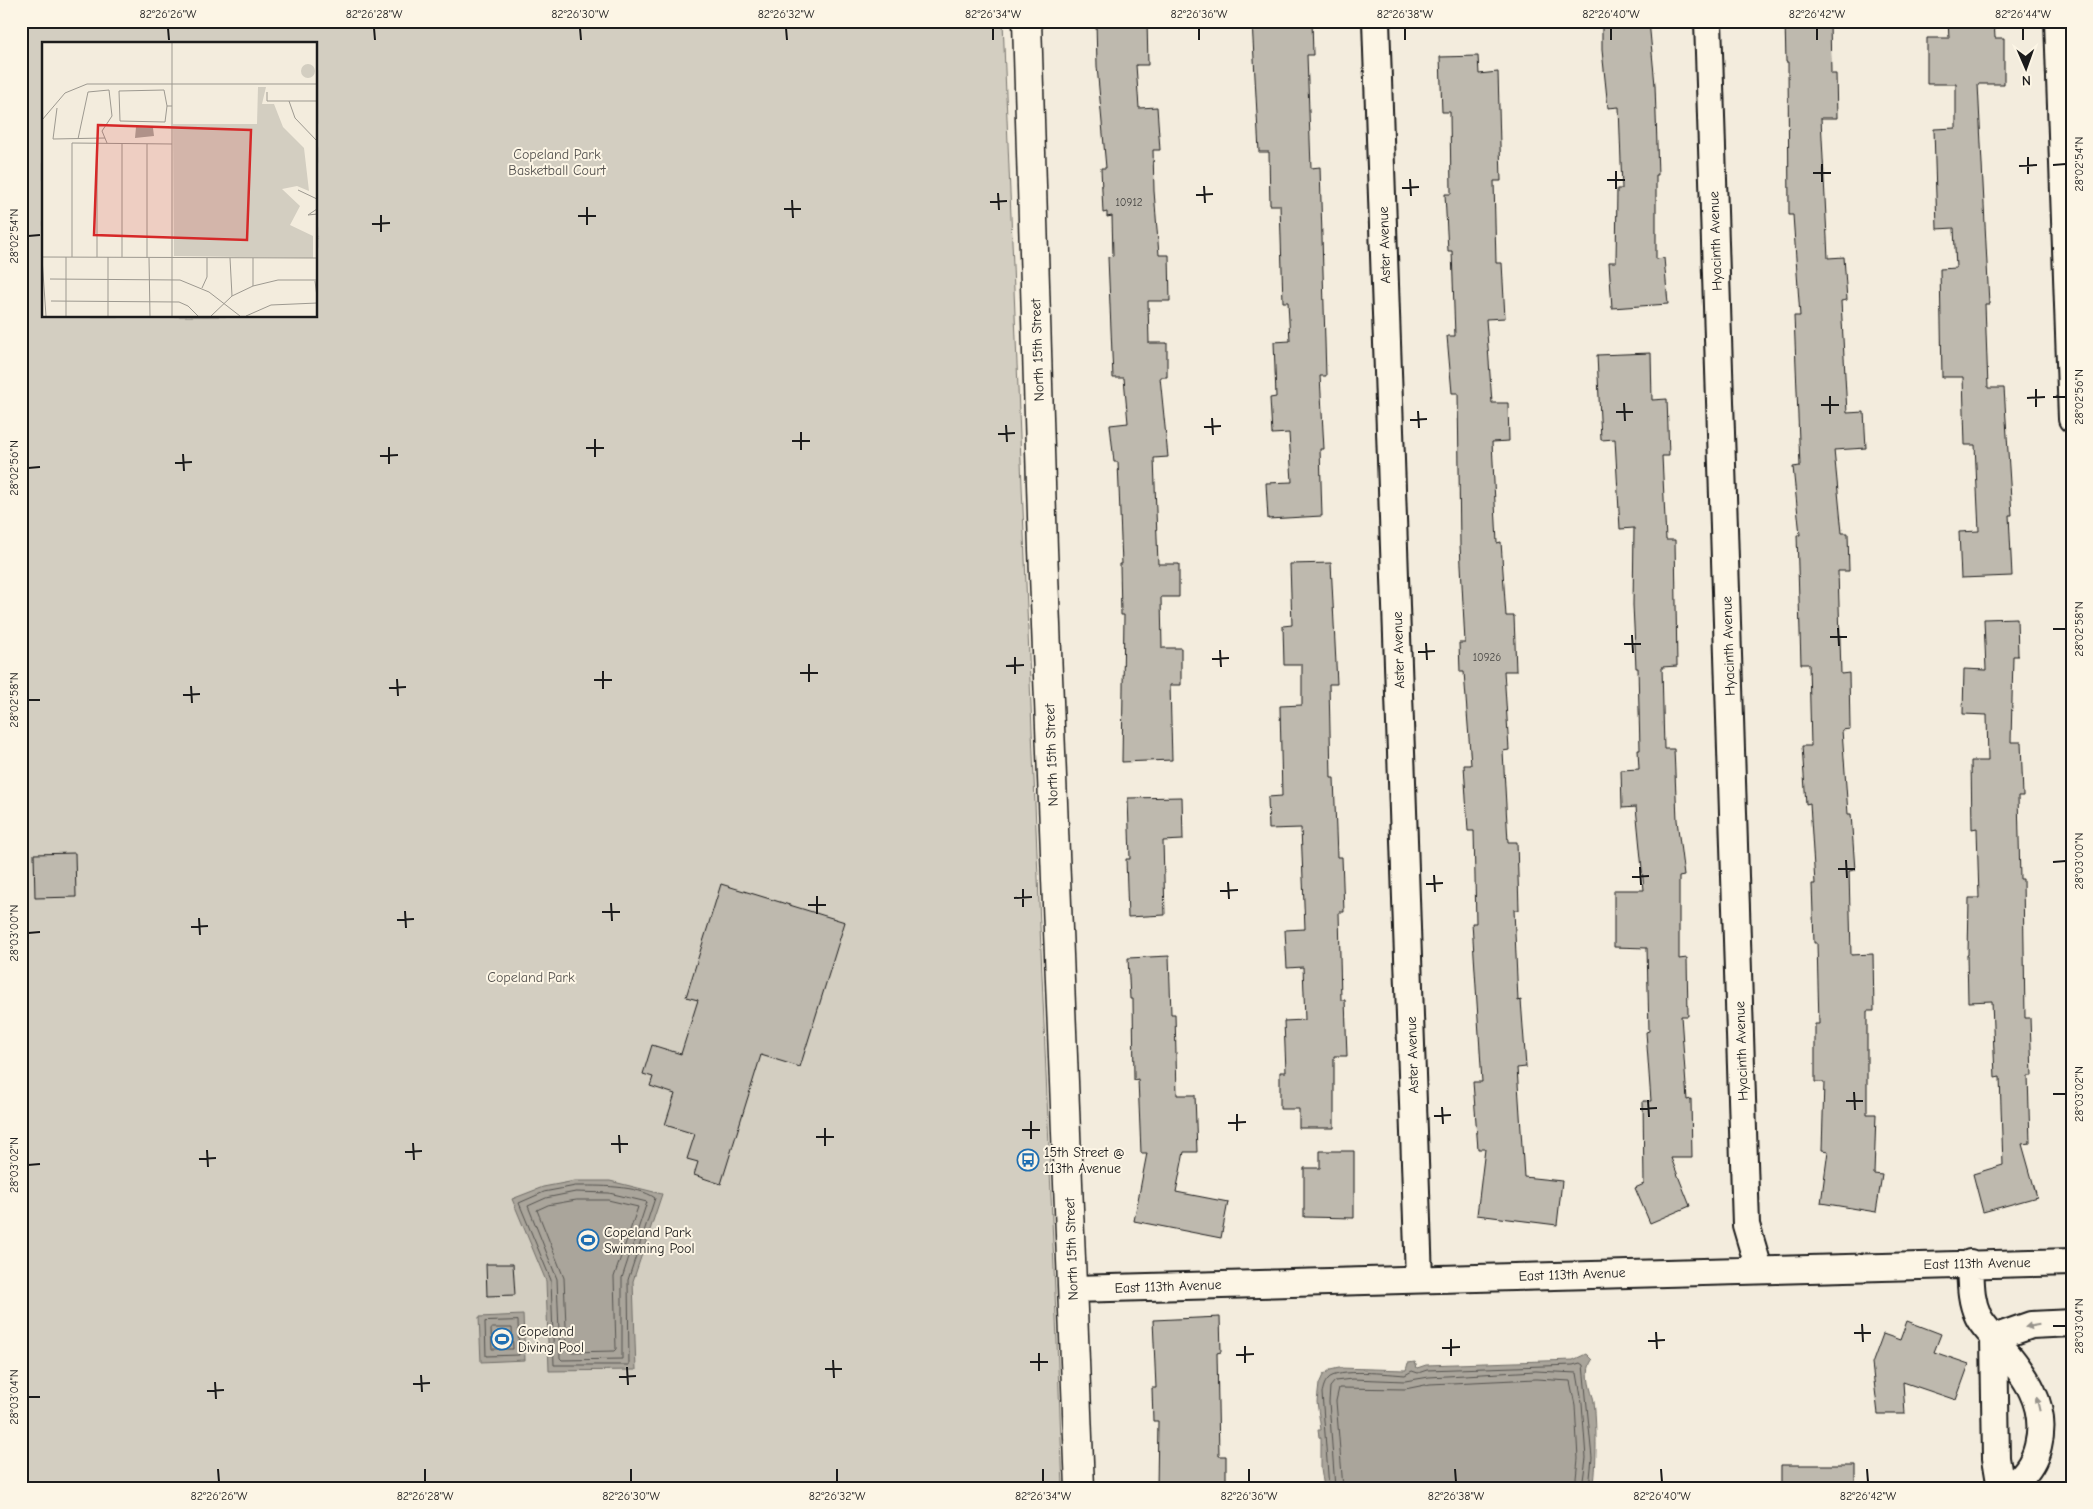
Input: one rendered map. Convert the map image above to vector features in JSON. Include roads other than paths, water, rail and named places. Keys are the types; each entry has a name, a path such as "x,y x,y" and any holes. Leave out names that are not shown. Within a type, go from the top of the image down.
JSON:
{"street":[{"name":"North 15th Street","path":"1027,21 1042,540 1080,1488"},
{"name":"Aster Avenue","path":"1376,21 1419,1279"},
{"name":"Hyacinth Avenue","path":"1708,21 1746,1225 1759,1269"},
{"path":"2058,21 2072,419"},
{"name":"East 113th Avenue","path":"1073,1289 1970,1263 2072,1262"},
{"path":"1970,1263 1974,1305 1978,1318 2029,1382 2039,1403 2039,1442 2031,1465 2023,1476 2007,1488"},
{"path":"1994,1338 2031,1325 2072,1323"},
{"path":"1994,1338 1996,1458 2001,1488"}],"water":[{"name":"Copeland Park Swimming Pool","path":"575,1181 610,1181 662,1194 633,1281 636,1370 549,1371 546,1281 512,1199 543,1187"},
{"name":"Copeland Diving Pool","path":"523,1315 525,1360 481,1362 479,1317"},
{"path":"1586,1354 1592,1360 1588,1378 1593,1397 1596,1428 1593,1488 1324,1488 1321,1468 1321,1438 1319,1437 1318,1430 1321,1430 1317,1402 1319,1384 1323,1375 1330,1370 1339,1368 1406,1370 1408,1363 1415,1362 1417,1368 1426,1365 1573,1360"}],"place":[{"name":"15th Street @ 113th Avenue","path":"1028,1160"},
{"name":"Copeland Park Swimming Pool","path":"588,1240"},
{"name":"Copeland Diving Pool","path":"502,1339"}],"park label":[{"name":"Copeland Park Basketball Court","path":"557,162"},
{"name":"Copeland Park","path":"531,977"}]}
